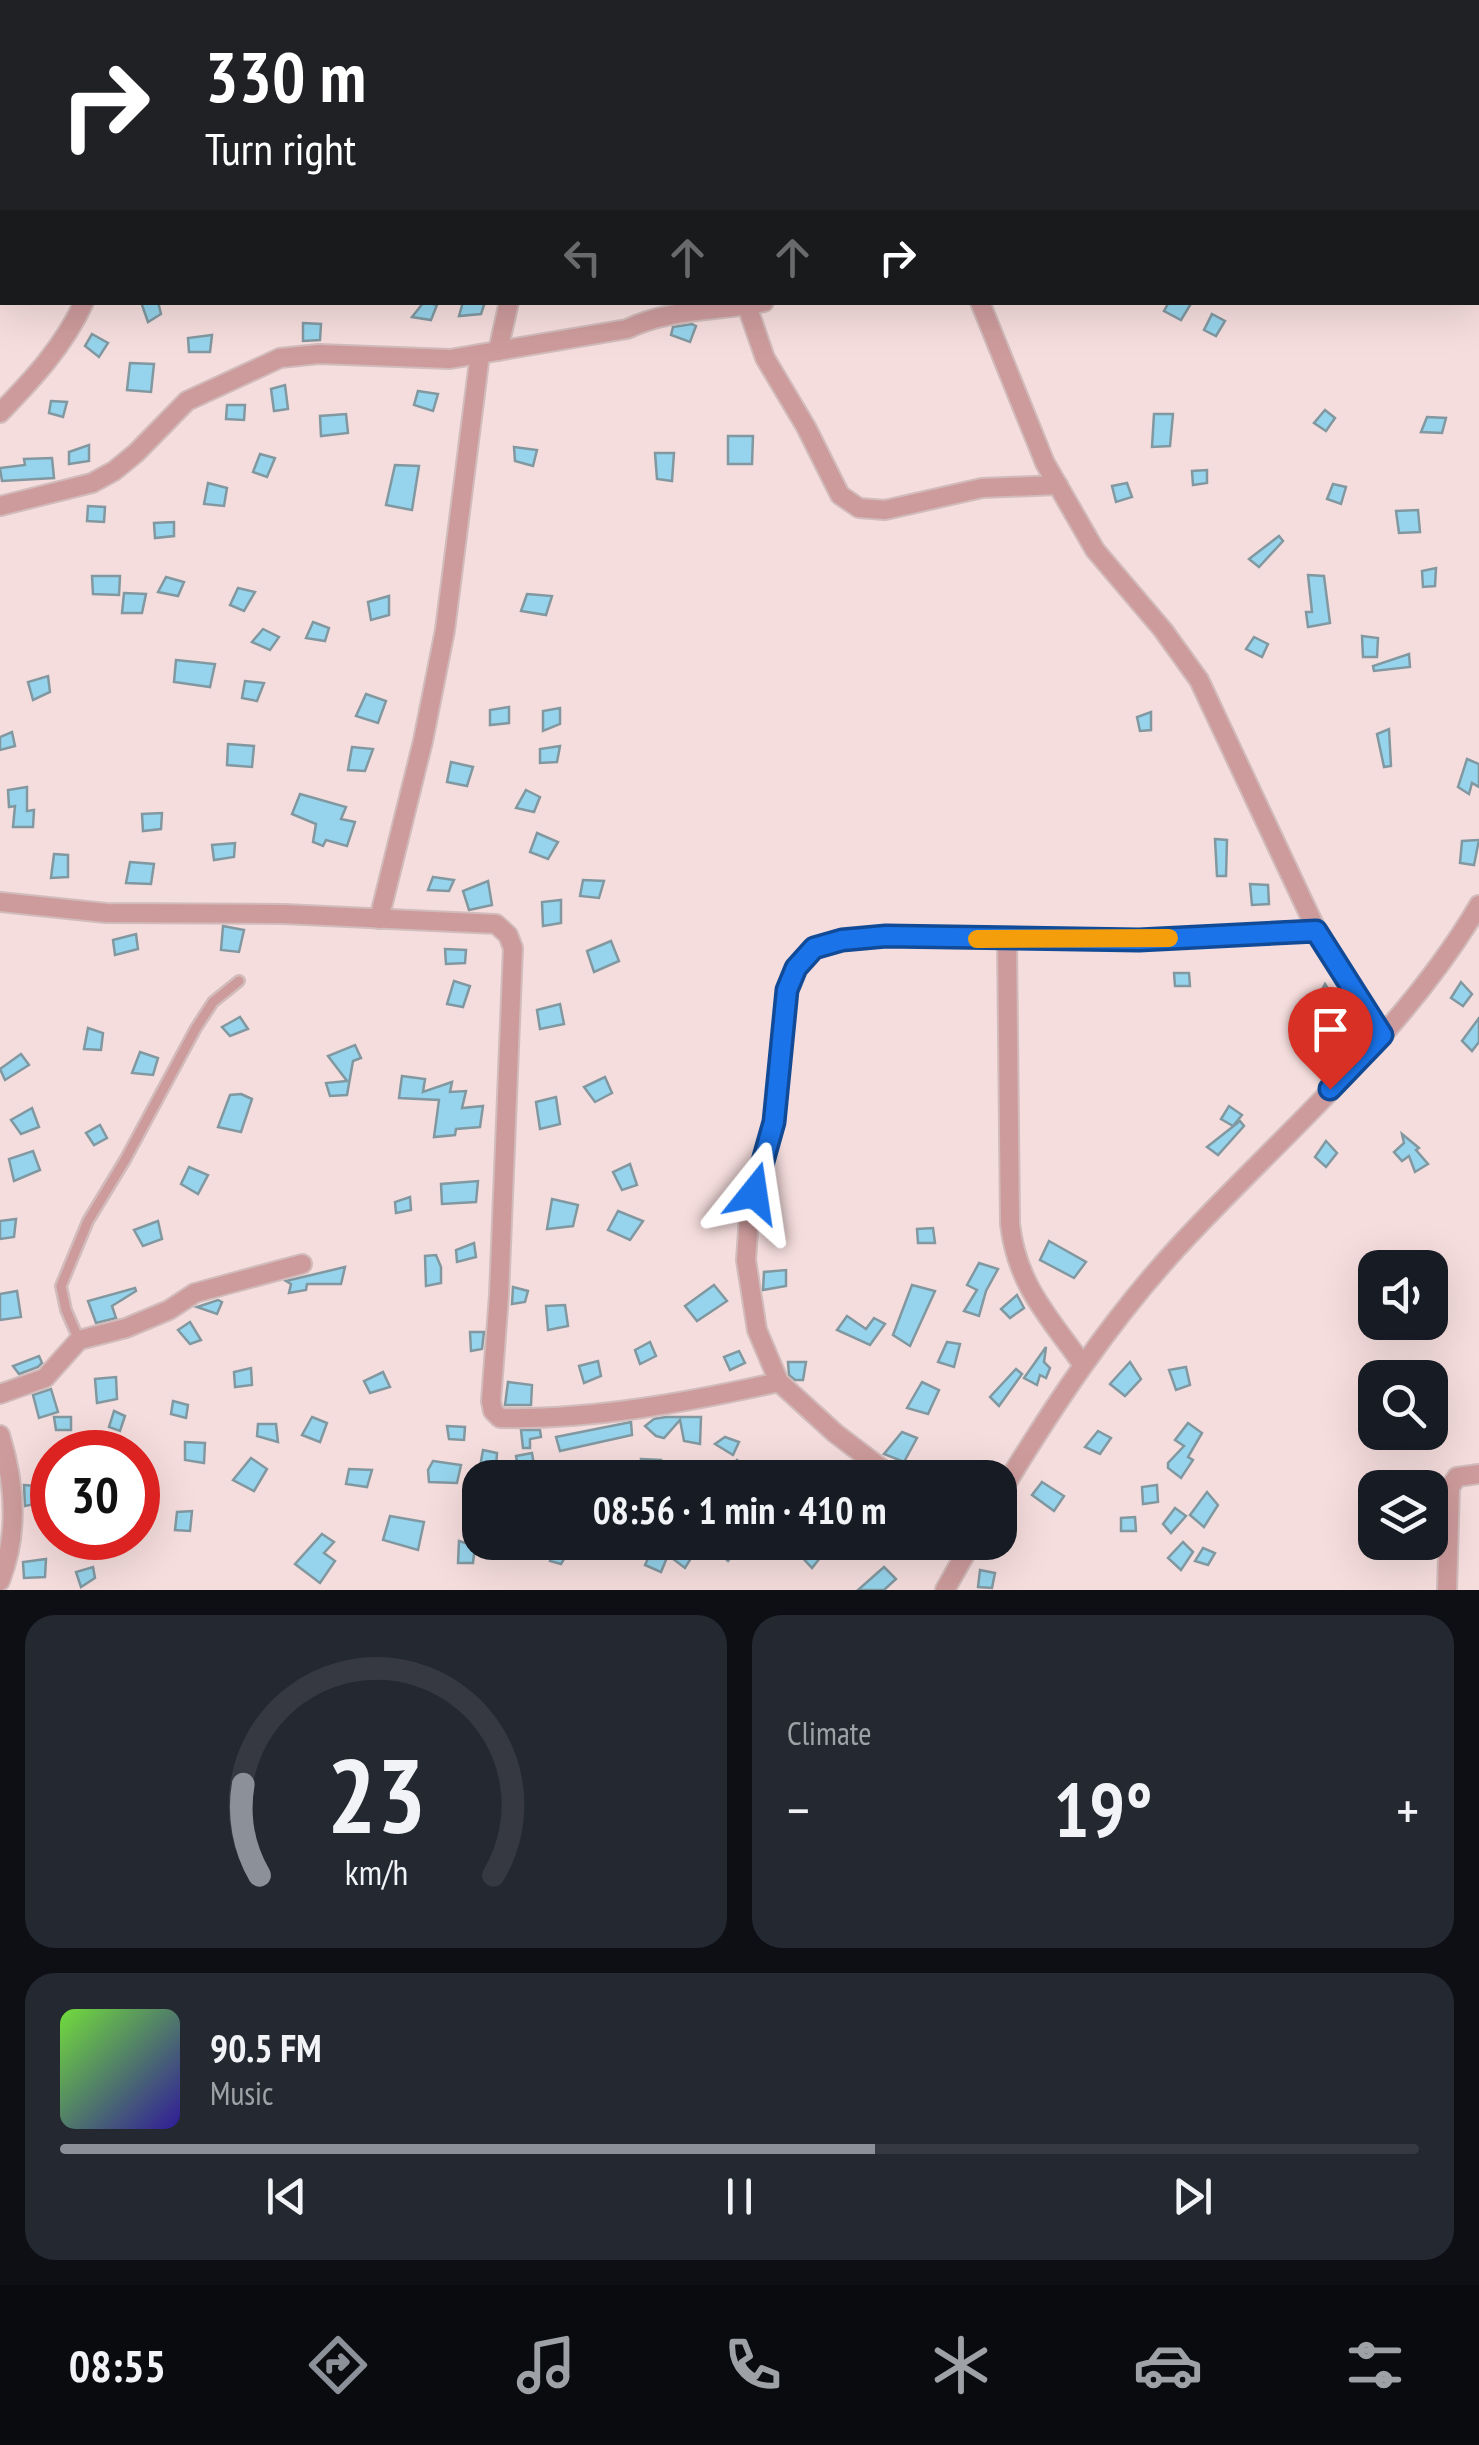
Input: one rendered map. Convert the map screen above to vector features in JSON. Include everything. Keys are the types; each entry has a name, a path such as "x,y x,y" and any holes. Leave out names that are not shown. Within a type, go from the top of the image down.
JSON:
{"street":[{"path":"0,413 45,366 83,305"},
{"path":"379,918 423,741 445,630 489,353 508,305"},
{"path":"0,506 92,483 136,453 186,401 280,358 318,354 450,359 627,329 651,317 688,310 744,305"},
{"path":"755,305 765,358 840,495 858,508 886,510 982,488 1058,485"},
{"path":"981,305 1016,395 1058,485 1095,550 1163,630 1199,680 1316,931 1382,1035"},
{"path":"0,902 106,913 284,914 496,924 508,935 513,948 493,1411 500,1418 537,1418 700,1399 779,1382"},
{"path":"1017,1468 1083,1365 1175,1250 1382,1035 1462,934 1479,905"},
{"path":"870,1460 779,1382 757,1330 746,1260 759,1168 774,1122 787,990 796,968 814,948 842,940 886,936 1139,940 1316,931"},
{"path":"1007,939 1010,1224 1014,1256 1029,1289 1083,1365"},
{"path":"0,1394 45,1378 79,1340 126,1328 169,1310 194,1293 302,1264"},
{"path":"0,1435 12,1484 13,1537 0,1580"},
{"path":"1447,1590 1450,1487 1457,1477 1479,1474"},
{"path":"944,1590 962,1560"}],"lane":[{"path":"79,1340 61,1286 88,1221 196,1028 213,1002 239,981"}],"building":[{"path":"142,305 159,305 161,314 148,322"},
{"path":"422,305 437,305 431,320 412,317"},
{"path":"462,305 484,305 481,314 459,316"},
{"path":"1167,305 1190,305 1181,320 1164,311"},
{"path":"1212,314 1225,321 1216,336 1204,330"},
{"path":"303,323 321,324 320,340 303,341"},
{"path":"696,326 690,342 671,335 673,327"},
{"path":"92,334 108,343 99,357 85,346"},
{"path":"212,335 210,352 189,352 188,338"},
{"path":"130,363 154,364 151,392 127,390"},
{"path":"285,385 288,409 274,411 271,389"},
{"path":"418,391 438,394 433,411 414,405"},
{"path":"51,401 67,402 63,417 49,413"},
{"path":"227,405 245,405 244,420 226,419"},
{"path":"1325,410 1335,418 1326,431 1314,423"},
{"path":"346,414 348,433 321,436 320,416"},
{"path":"1154,414 1173,414 1170,446 1152,447"},
{"path":"1427,417 1446,418 1442,433 1421,432"},
{"path":"728,436 753,436 752,464 728,464"},
{"path":"89,445 89,461 69,464 69,452"},
{"path":"514,447 537,450 533,466 515,461"},
{"path":"655,453 674,453 672,481 657,479"},
{"path":"260,454 275,458 267,477 253,472"},
{"path":"52,458 54,478 2,481 0,468 25,465 24,459"},
{"path":"395,465 419,466 412,510 386,505"},
{"path":"1207,470 1207,483 1193,485 1192,471"},
{"path":"208,483 227,488 224,506 204,504"},
{"path":"1127,483 1132,497 1116,502 1112,486"},
{"path":"1333,484 1346,487 1341,504 1327,499"},
{"path":"88,506 105,507 104,522 87,521"},
{"path":"1418,510 1420,532 1399,533 1396,511"},
{"path":"174,522 174,536 155,538 154,523"},
{"path":"1279,536 1283,541 1259,567 1249,559"},
{"path":"1436,568 1435,586 1423,587 1422,571"},
{"path":"1308,575 1324,576 1330,623 1308,627 1306,612 1312,612"},
{"path":"92,576 120,576 119,595 93,594"},
{"path":"166,577 184,582 178,596 158,592"},
{"path":"238,588 255,592 244,611 230,605"},
{"path":"124,593 146,594 142,613 122,613"},
{"path":"527,594 552,596 546,615 521,611"},
{"path":"389,596 389,615 371,620 368,602"},
{"path":"313,622 329,628 325,641 306,638"},
{"path":"263,629 279,637 270,650 252,642"},
{"path":"1362,636 1378,638 1377,657 1363,657"},
{"path":"1254,637 1268,644 1262,657 1246,649"},
{"path":"1409,654 1410,667 1374,671 1373,666"},
{"path":"176,660 215,664 210,687 174,682"},
{"path":"48,676 50,692 33,700 28,682"},
{"path":"245,681 264,683 257,701 242,698"},
{"path":"366,694 386,701 378,723 356,716"},
{"path":"509,707 509,723 490,725 490,710"},
{"path":"560,708 560,724 543,731 543,711"},
{"path":"1151,712 1151,730 1140,731 1137,717"},
{"path":"1389,729 1391,766 1384,767 1377,734"},
{"path":"12,732 15,746 0,750 0,737"},
{"path":"228,744 254,746 252,767 227,765"},
{"path":"560,746 557,762 540,763 540,749"},
{"path":"352,747 373,749 365,771 348,770"},
{"path":"1467,759 1479,764 1479,787 1472,783 1469,794 1458,787"},
{"path":"451,762 473,767 467,786 447,782"},
{"path":"27,787 27,811 34,810 33,827 13,827 15,806 9,807 8,790"},
{"path":"526,790 540,797 534,812 516,808"},
{"path":"300,794 346,807 341,819 355,822 347,846 326,840 323,846 313,842 316,824 292,814"},
{"path":"162,813 161,829 143,831 142,814"},
{"path":"537,833 558,842 548,859 530,852"},
{"path":"1215,839 1227,840 1226,876 1217,876"},
{"path":"1479,840 1474,865 1460,863 1462,841"},
{"path":"235,843 234,857 214,860 212,845"},
{"path":"54,854 68,855 68,877 51,878"},
{"path":"130,862 154,864 151,884 126,883"},
{"path":"433,877 454,880 449,891 428,890"},
{"path":"583,880 604,881 599,898 580,896"},
{"path":"488,881 492,905 469,910 463,891"},
{"path":"1250,884 1268,885 1269,904 1252,905"},
{"path":"561,900 561,923 543,926 542,902"},
{"path":"223,926 244,930 239,952 221,950"},
{"path":"136,934 138,949 115,955 113,940"},
{"path":"611,941 619,961 594,972 587,951"},
{"path":"445,949 466,950 465,963 446,964"},
{"path":"1174,973 1189,973 1190,986 1175,986"},
{"path":"454,981 470,986 463,1007 447,1004"},
{"path":"1461,982 1472,994 1463,1006 1451,998"},
{"path":"1325,984 1338,1004 1351,1013 1340,1025 1329,1014 1333,1010 1318,998"},
{"path":"560,1004 564,1024 540,1029 537,1010"},
{"path":"240,1017 248,1029 230,1036 222,1027"},
{"path":"1479,1018 1479,1042 1472,1051 1462,1041"},
{"path":"88,1028 103,1033 101,1050 84,1049"},
{"path":"355,1045 361,1058 353,1061 347,1095 330,1096 326,1083 347,1081 328,1056"},
{"path":"140,1052 158,1058 153,1075 132,1073"},
{"path":"21,1054 29,1065 5,1080 0,1069"},
{"path":"402,1076 425,1079 423,1092 452,1082 450,1092 466,1091 462,1108 483,1106 480,1127 456,1129 455,1135 434,1137 439,1100 399,1098"},
{"path":"605,1077 612,1093 595,1102 584,1087"},
{"path":"230,1095 252,1099 241,1132 218,1127"},
{"path":"556,1097 560,1124 540,1129 536,1102"},
{"path":"1229,1106 1242,1115 1233,1126 1221,1119"},
{"path":"32,1108 39,1127 21,1134 11,1120"},
{"path":"1240,1121 1244,1126 1218,1155 1207,1147"},
{"path":"100,1125 107,1138 94,1145 86,1133"},
{"path":"1402,1134 1419,1148 1416,1150 1428,1164 1415,1172 1409,1156 1402,1161 1394,1152 1404,1143"},
{"path":"1326,1141 1337,1153 1326,1167 1315,1157"},
{"path":"33,1151 40,1170 14,1181 9,1159"},
{"path":"630,1164 637,1185 622,1190 613,1172"},
{"path":"189,1167 208,1175 198,1194 181,1184"},
{"path":"478,1181 476,1202 442,1204 441,1184"},
{"path":"410,1197 411,1210 396,1213 395,1202"},
{"path":"552,1199 578,1205 573,1226 547,1229"},
{"path":"618,1211 643,1221 630,1240 608,1230"},
{"path":"16,1219 14,1237 0,1239 0,1221"},
{"path":"158,1221 162,1239 143,1246 134,1230"},
{"path":"933,1228 935,1243 918,1243 917,1229"},
{"path":"1049,1241 1086,1262 1074,1278 1040,1260"},
{"path":"474,1243 476,1257 457,1262 456,1250"},
{"path":"436,1255 441,1283 426,1286 425,1256"},
{"path":"979,1263 998,1269 979,1316 964,1311 977,1290 967,1285"},
{"path":"345,1267 341,1284 307,1284 306,1290 289,1293 291,1284 286,1281"},
{"path":"786,1270 786,1286 763,1290 764,1272"},
{"path":"714,1285 727,1301 697,1321 685,1306"},
{"path":"912,1285 935,1291 910,1346 893,1335"},
{"path":"513,1287 528,1291 525,1302 512,1304"},
{"path":"135,1288 112,1306 116,1318 96,1323 88,1301"},
{"path":"17,1291 21,1317 0,1320 0,1294"},
{"path":"1017,1295 1024,1308 1010,1318 1001,1309"},
{"path":"222,1302 217,1314 197,1307"},
{"path":"565,1305 568,1326 548,1330 546,1306"},
{"path":"847,1316 866,1329 874,1318 885,1324 870,1345 837,1330"},
{"path":"190,1322 201,1340 190,1344 178,1330"},
{"path":"470,1332 484,1332 482,1349 471,1351"},
{"path":"650,1342 656,1356 640,1364 635,1350"},
{"path":"947,1342 960,1344 954,1367 938,1362"},
{"path":"1046,1347 1044,1362 1050,1368 1046,1378 1040,1375 1037,1385 1024,1378"},
{"path":"739,1351 745,1363 730,1370 724,1357"},
{"path":"39,1356 42,1363 38,1367 19,1374 13,1366"},
{"path":"598,1361 601,1376 584,1383 579,1366"},
{"path":"788,1362 806,1362 803,1380 789,1375"},
{"path":"1130,1362 1141,1379 1125,1396 1110,1384"},
{"path":"1186,1367 1190,1385 1176,1390 1169,1370"},
{"path":"251,1368 252,1385 235,1387 234,1372"},
{"path":"1016,1369 1022,1374 999,1406 990,1397"},
{"path":"383,1372 390,1387 370,1393 364,1381"},
{"path":"116,1377 117,1399 97,1403 95,1379"},
{"path":"508,1382 532,1385 531,1405 505,1405"},
{"path":"922,1382 939,1390 928,1414 907,1408"},
{"path":"51,1389 58,1412 39,1418 33,1395"},
{"path":"173,1401 188,1405 186,1418 171,1414"},
{"path":"114,1411 125,1416 120,1430 109,1427"},
{"path":"54,1417 71,1417 71,1430 56,1430"},
{"path":"312,1417 327,1423 320,1442 302,1435"},
{"path":"666,1417 701,1417 700,1444 684,1441 680,1420 664,1438 645,1426"},
{"path":"631,1422 632,1435 560,1451 556,1437"},
{"path":"1188,1423 1202,1433 1188,1457 1193,1460 1181,1478 1168,1468 1168,1463 1184,1446 1175,1440"},
{"path":"258,1424 276,1424 278,1442 257,1436"},
{"path":"447,1426 465,1427 464,1440 449,1439"},
{"path":"521,1430 540,1430 541,1437 530,1439 530,1448 523,1448"},
{"path":"1098,1431 1111,1438 1100,1454 1085,1447"},
{"path":"902,1432 917,1438 905,1460 884,1454"},
{"path":"725,1437 739,1442 733,1455 715,1444"},
{"path":"185,1442 205,1443 204,1463 185,1460"},
{"path":"483,1450 497,1453 496,1460 481,1460"},
{"path":"532,1453 533,1460 517,1460 516,1456"},
{"path":"251,1458 267,1469 254,1491 233,1480"},
{"path":"433,1461 461,1465 457,1483 429,1482 428,1470"},
{"path":"349,1469 372,1470 367,1487 346,1484"},
{"path":"1042,1482 1064,1496 1054,1511 1032,1495"},
{"path":"24,1485 30,1486 30,1505 25,1506"},
{"path":"1157,1485 1158,1502 1143,1504 1142,1487"},
{"path":"1207,1492 1218,1505 1204,1527 1190,1515"},
{"path":"1175,1508 1186,1516 1171,1533 1163,1524"},
{"path":"192,1511 190,1531 175,1530 177,1512"},
{"path":"390,1516 424,1522 418,1550 383,1540"},
{"path":"1135,1517 1136,1531 1121,1531 1121,1518"},
{"path":"322,1534 334,1542 324,1553 335,1561 320,1583 295,1564"},
{"path":"459,1541 462,1560 473,1560 458,1563"},
{"path":"1183,1542 1193,1552 1181,1570 1168,1558"},
{"path":"1203,1548 1215,1553 1208,1565 1195,1561"},
{"path":"46,1560 45,1577 24,1578 23,1562"},
{"path":"647,1560 666,1560 661,1572 645,1565"},
{"path":"93,1567 95,1578 81,1587 76,1572"},
{"path":"884,1567 896,1579 884,1590 858,1590"},
{"path":"980,1570 995,1573 992,1588 978,1587"}],"slow traffic":[{"path":"977,939 1169,938"}],"route":[{"path":"754,1193 774,1122 787,990 796,968 814,948 842,940 886,936 1139,940 1316,931 1382,1035 1330,1089"}]}
